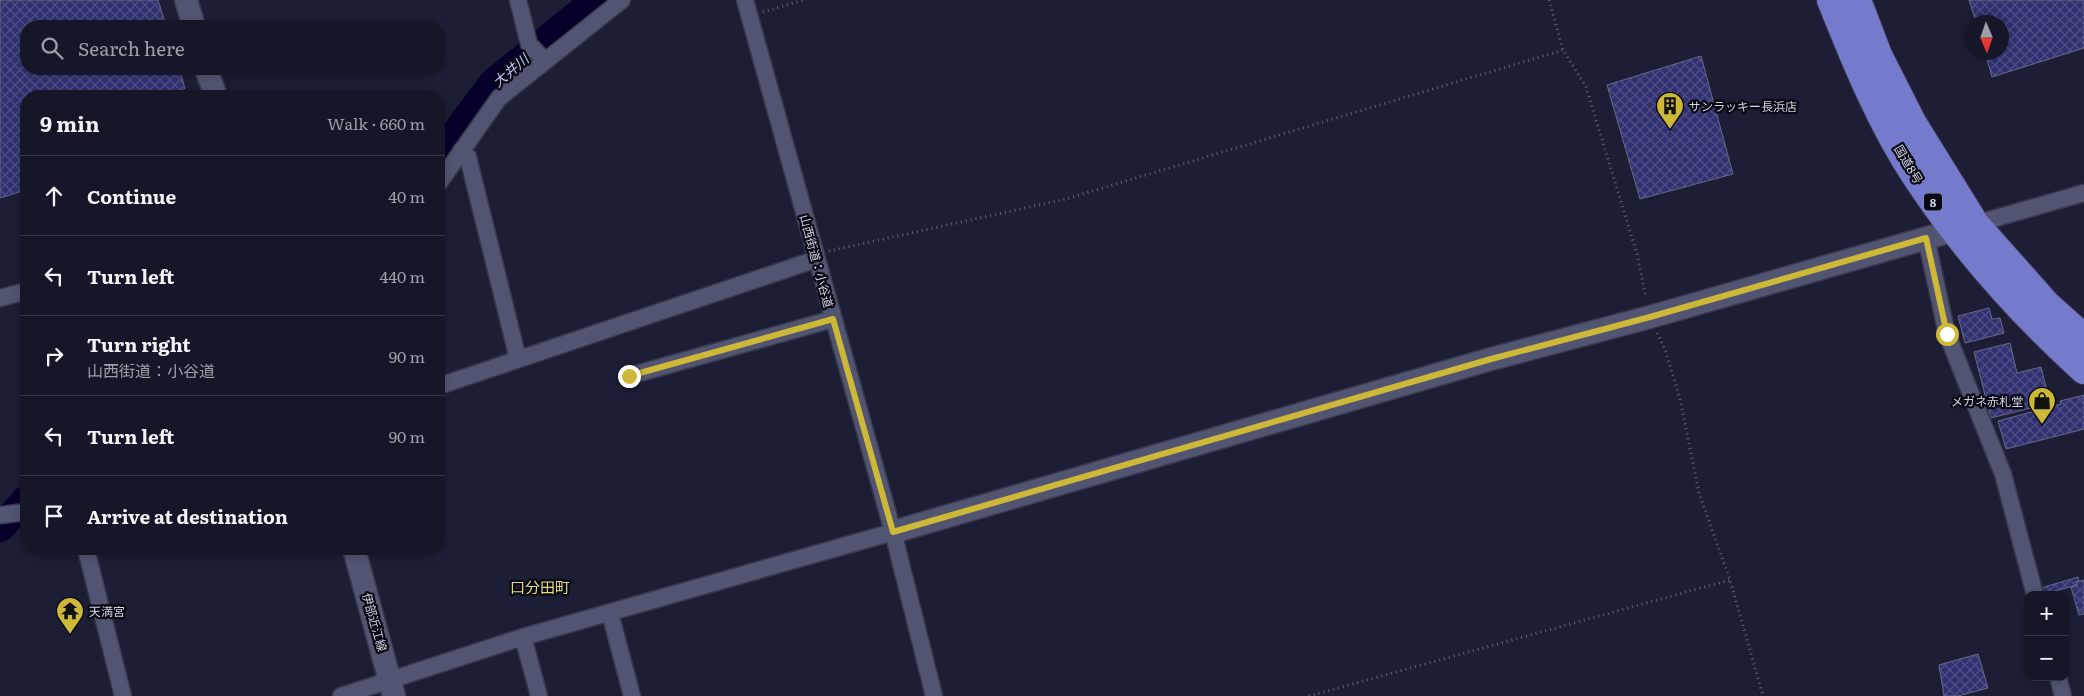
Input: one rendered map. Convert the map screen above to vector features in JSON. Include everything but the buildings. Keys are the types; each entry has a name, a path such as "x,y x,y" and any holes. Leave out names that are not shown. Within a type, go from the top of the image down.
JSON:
{"highway":[{"name":"国道8号","path":"1831,0 1891,134 1916,177 1964,227 2084,338"},
{"name":"国道8号","path":"1857,0 1878,55 1964,227 2028,317 2084,370"}],"street":[{"path":"186,0 192,20"},
{"path":"518,0 529,44 544,60"},
{"path":"445,174 499,98 544,60 622,0"},
{"name":"山西街道：小谷道","path":"745,0 893,532 934,696"},
{"path":"208,75 214,90"},
{"path":"461,151 468,157 518,359"},
{"path":"341,696 393,688 523,637 1491,359 1650,317 2084,193"},
{"path":"1926,238 1947,334 2003,474 2034,591"},
{"path":"445,384 816,256"},
{"path":"0,298 20,293"},
{"path":"629,376 833,319"},
{"path":"0,514 20,512"},
{"path":"88,555 123,696"},
{"name":"伊部近江線","path":"356,555 393,688"},
{"path":"610,613 632,696"},
{"path":"523,637 539,696"},
{"path":"2059,681 2063,696"}],"path":[{"path":"750,16 803,0"},
{"path":"1549,0 1563,50 1586,87 1637,254 1650,317 1665,349 1680,398 1699,493 1730,580 1763,696"},
{"path":"816,256 1066,199 1563,50"},
{"path":"1309,696 1730,580"}],"waterway":[{"name":"大井川","path":"445,147 494,82 596,0"},
{"name":"大井川","path":"0,528 20,506"}],"place":[{"name":"サンラッキー長浜店","path":"1670,130"},
{"name":"メガネ赤札堂","path":"2042,425"},
{"name":"天満宮","path":"70,635"}],"district":[{"name":"口分田町","path":"540,586"}],"route":[{"path":"629,376 833,319 893,532 1491,359 1650,317 1926,238 1947,334"}]}
